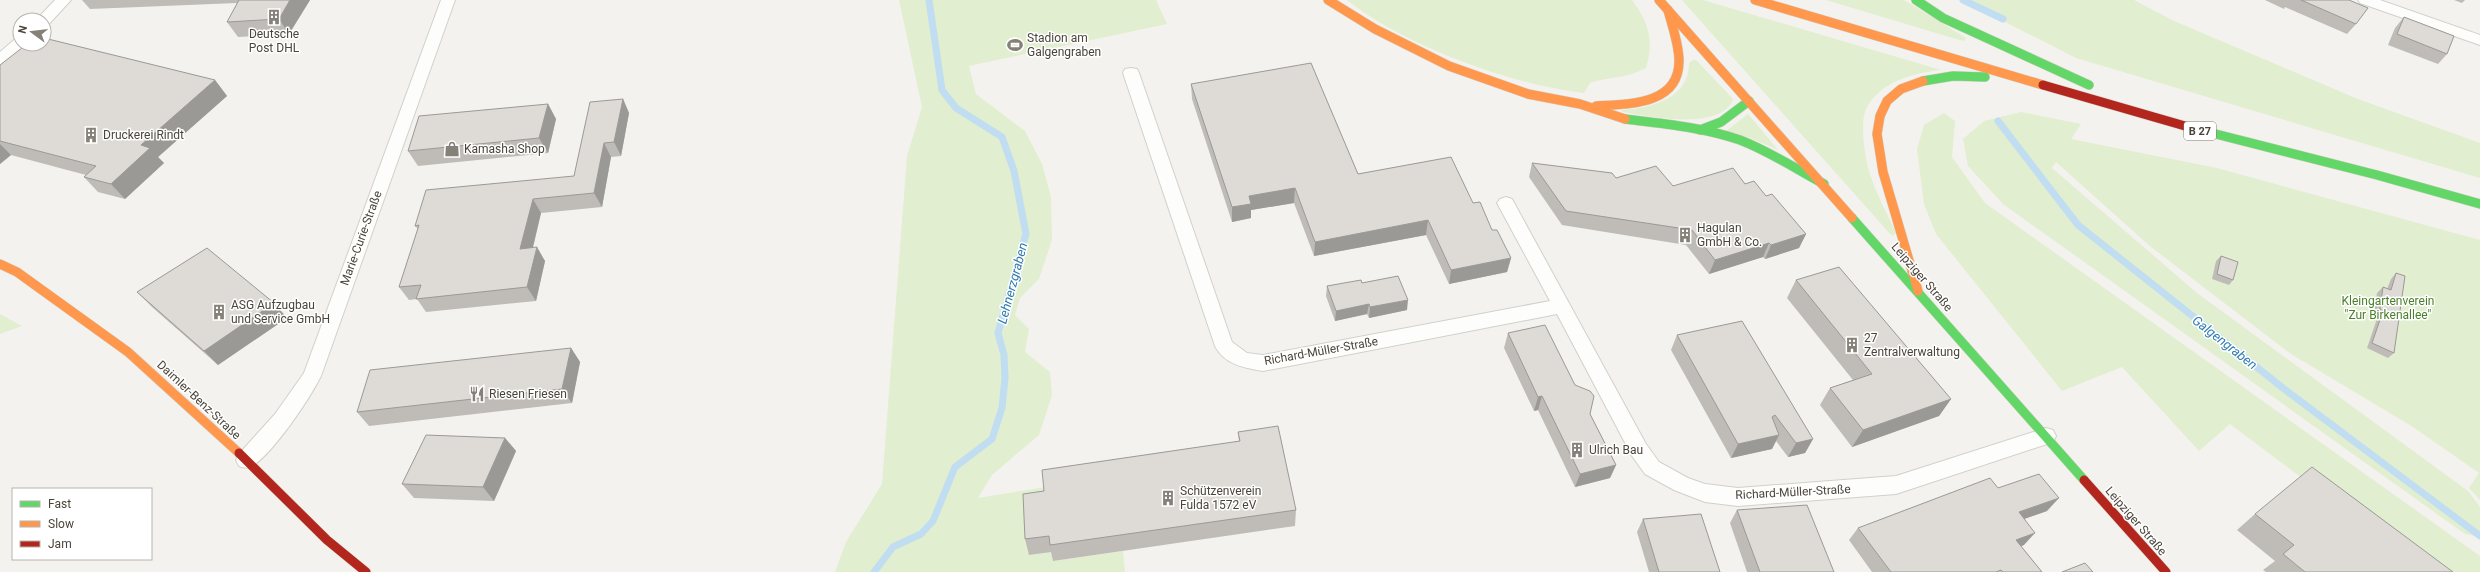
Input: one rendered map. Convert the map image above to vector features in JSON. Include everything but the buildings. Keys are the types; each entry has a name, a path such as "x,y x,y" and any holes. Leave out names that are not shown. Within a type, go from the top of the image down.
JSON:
{"main road":[{"path":"1328,0 1365,25 1440,62 1483,79 1564,102 1587,106 1618,118 1700,130 1753,146 1824,184"},
{"name":"Leipziger Straße","path":"1659,0 1824,184 2166,572"},
{"name":"B 27","path":"1755,0 2232,140 2377,175 2480,204"},
{"path":"1916,0 1943,18 2093,86 2020,65"},
{"path":"1587,106 1652,100 1667,91 1676,80 1679,68 1668,10"},
{"path":"1918,291 1878,154 1876,126 1883,105 1906,87 1932,78 1962,76 2024,80"},
{"path":"1700,130 1717,126 1729,119 1749,101"},
{"name":"B 27","path":"2246,131 2377,175"},
{"name":"Daimler-Benz-Straße","path":"0,264 17,272 128,352 246,460 327,540 366,572"}],"street":[{"path":"52,12 64,0"},
{"name":"Marie-Curie-Straße","path":"246,460 284,419 312,376 448,0"},
{"path":"2365,0 2480,40"},
{"path":"0,61 12,50"},
{"name":"Richard-Müller-Straße","path":"1132,73 1224,346 1242,360 1263,364 1562,306"},
{"name":"Richard-Müller-Straße","path":"1506,203 1639,450 1652,468 1681,484 1705,494 1738,497 1896,485 2046,436"}],"green space":[{"path":"899,0 1156,0 1167,24 969,66 976,94 1025,131 1042,164 1051,197 1052,240 1039,279 1020,298 1015,315 1029,329 1025,352 1050,372 1052,395 1039,435 992,475 978,498 1046,487 1053,561 1123,551 1125,572 835,572 846,542 882,484 907,156 922,107"},
{"path":"1347,0 1632,0 1646,24 1650,41 1650,50 1646,68 1638,72 1590,83 1584,93 1556,89 1525,82 1493,72 1428,48 1371,17"},
{"path":"1682,0 1703,0 1941,70 1909,76 1890,85 1873,98 1865,113 1863,129 1869,171 1878,195 1896,233 1892,236"},
{"path":"1826,0 1904,0 1966,38 1964,41 1956,39"},
{"path":"1962,0 2134,0 2174,21 2358,99 2480,143 2480,178 2076,58"},
{"path":"1696,60 1733,99 1726,109 1714,116 1699,119 1665,118 1622,112 1622,110 1656,104 1675,93 1683,85 1687,75 1689,63"},
{"name":"Kleingartenverein \"Zur Birkenallee\"","path":"2021,112 2081,124 2071,139 2217,168 2480,240 2480,500 2469,488 2479,473 2413,427 2291,354 2151,247 2056,162 2052,168 2197,293 2468,491 2480,507 2480,537 2465,534 2003,204 1968,166 1963,139 1984,121"},
{"path":"1944,113 1955,121 1952,157 1985,203 2480,556 2480,572 2427,572 2230,424 2199,451 2122,367 2062,391 1936,234 1924,204 1917,149 1924,125"},
{"path":"1748,114 1778,150 1750,138 1726,131"},
{"path":"0,314 22,326 0,334"}],"waterway":[{"name":"Lehnerzgraben","path":"874,572 893,547 921,534 933,521 955,467 992,439 1002,408 1005,378 1004,355 998,333 1026,234 1014,171 1002,137 956,108 942,90 929,0"},
{"name":"Galgengraben","path":"1963,0 2003,19"},
{"name":"Galgengraben","path":"1998,121 2078,225 2283,388 2480,536"}],"traffic: fast":[{"path":"1916,0 1943,18 2089,85"},
{"path":"1923,81 1953,76 1985,77"},
{"path":"1700,130 1721,122 1749,101"},
{"path":"1625,119 1707,131 1739,140 1763,150 1824,184"},
{"path":"2192,128 2377,175 2480,204"},
{"path":"1852,218 2084,480"}],"traffic: slow":[{"path":"1328,0 1399,43 1449,66 1501,86 1528,94 1580,104 1615,117 1625,119"},
{"path":"1659,0 1852,218"},
{"path":"1755,0 2043,85"},
{"path":"1596,106 1637,103 1650,100 1662,94 1671,87 1677,76 1679,61 1668,10"},
{"path":"1918,291 1883,172 1877,134 1880,116 1887,101 1901,89 1923,81"},
{"path":"0,264 17,272 128,352 239,453"}],"traffic: jam":[{"path":"2043,85 2192,128"},
{"path":"239,453 327,540 366,572"},
{"path":"2084,480 2166,572"}],"place":[{"name":"Deutsche Post DHL","path":"274,17"},
{"name":"Stadion am Galgengraben","path":"1015,45"},
{"name":"Druckerei Rindt","path":"91,135"},
{"name":"Kamasha Shop","path":"452,149"},
{"name":"Hagulan GmbH & Co.","path":"1685,235"},
{"name":"ASG Aufzugbau und Service GmbH","path":"219,312"},
{"name":"27 Zentralverwaltung","path":"1852,345"},
{"name":"Riesen Friesen","path":"477,394"},
{"name":"Ulrich Bau","path":"1577,450"},
{"name":"Schützenverein Fulda 1572 eV","path":"1168,498"}]}
